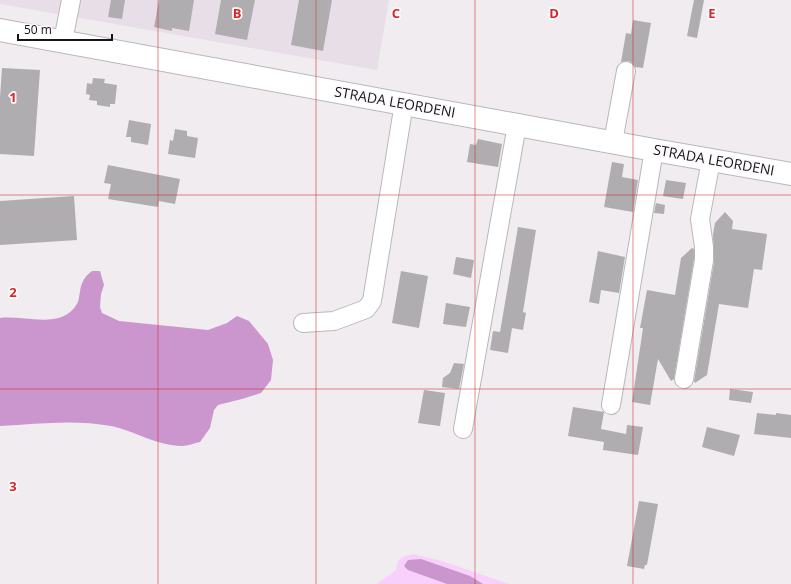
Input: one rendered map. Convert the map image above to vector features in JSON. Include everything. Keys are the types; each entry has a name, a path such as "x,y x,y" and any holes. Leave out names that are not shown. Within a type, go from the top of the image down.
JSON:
{"main road":[{"name":"STRADA LEORDENI","path":"0,30 791,174"}],"street":[{"path":"63,41 71,0"},
{"path":"613,142 626,71"},
{"path":"304,323 334,321 366,309 372,301 404,103"},
{"path":"463,429 517,125"},
{"path":"610,405 654,150"},
{"path":"684,379 704,260 704,247 700,219 711,160"}],"shaded area":[{"path":"0,0 389,0 377,70 0,4"},
{"path":"92,271 100,271 104,285 101,294 100,307 102,313 119,321 208,330 227,323 237,316 249,321 268,344 273,360 271,380 261,393 218,405 214,410 210,428 200,442 186,446 164,444 120,428 97,424 56,423 0,426 0,318 43,320 63,316 71,311 78,302 82,283"},
{"path":"413,554 442,561 509,584 377,584 396,570 398,562 401,558"},
{"path":"421,559 470,576 483,584 447,584 408,570 404,566 408,560"}],"building":[{"path":"111,0 125,0 122,19 108,17"},
{"path":"159,0 194,0 189,31 172,28 172,31 154,27"},
{"path":"221,0 255,0 247,40 215,34"},
{"path":"299,0 332,0 323,51 291,45"},
{"path":"694,0 704,0 697,38 687,36"},
{"path":"633,20 651,23 643,68 635,67 628,61 621,62 626,33 631,34"},
{"path":"2,68 40,70 34,156 0,154 0,97"},
{"path":"93,78 105,79 104,83 117,85 115,104 110,104 110,107 97,105 97,101 89,100 90,95 86,94 87,83 92,84"},
{"path":"129,120 151,124 148,145 131,142 131,137 126,137"},
{"path":"175,129 187,131 187,136 198,138 195,158 168,154 170,140 173,141"},
{"path":"478,139 502,144 498,167 467,162 470,144 476,145"},
{"path":"612,162 624,164 622,177 638,180 633,212 604,207"},
{"path":"108,165 180,179 175,204 159,201 158,207 108,199 111,184 104,183"},
{"path":"666,180 686,183 683,199 663,196"},
{"path":"74,196 77,240 0,245 0,201"},
{"path":"656,203 665,205 664,214 654,213"},
{"path":"725,212 733,221 732,229 767,234 762,270 754,269 748,308 719,304 707,375 695,383 694,381 714,262 713,234 715,223"},
{"path":"518,227 536,230 523,312 526,313 523,330 512,328 508,353 490,350 493,331 500,332"},
{"path":"692,248 694,249 694,259 674,379 671,381 658,359 650,405 632,402 643,328 640,328 647,290 675,295 681,258"},
{"path":"598,251 625,257 619,293 601,290 599,304 589,302"},
{"path":"456,257 474,260 471,278 453,274"},
{"path":"401,271 428,276 419,328 392,323"},
{"path":"446,303 470,307 466,327 443,324"},
{"path":"454,363 464,364 459,389 442,387 443,378 450,373"},
{"path":"730,389 753,392 751,403 729,400"},
{"path":"424,390 445,393 440,426 418,423"},
{"path":"573,407 604,412 601,429 626,434 627,425 643,427 638,455 603,450 604,442 568,436"},
{"path":"757,413 791,415 791,438 754,434"},
{"path":"707,427 740,435 734,456 702,447"},
{"path":"639,501 658,504 647,565 645,565 644,569 627,566"}]}
